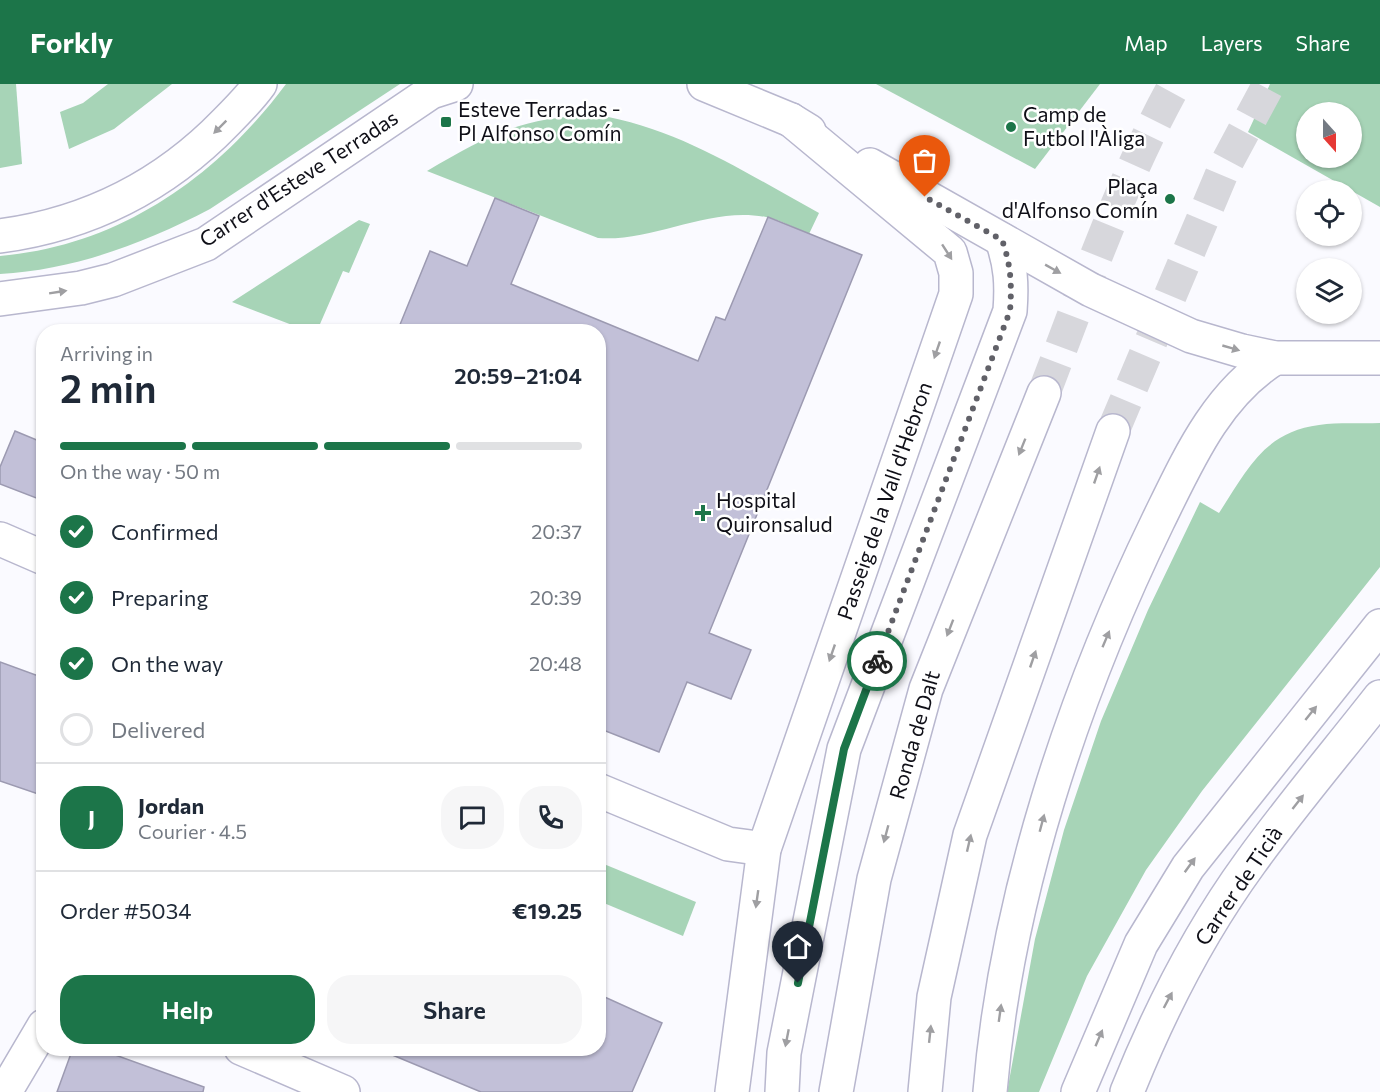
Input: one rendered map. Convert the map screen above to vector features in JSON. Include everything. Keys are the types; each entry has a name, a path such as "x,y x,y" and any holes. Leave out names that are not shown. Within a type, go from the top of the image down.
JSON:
{"main road":[{"path":"0,236 24,233 92,212 152,184 209,138 260,84"},
{"name":"Carrer d'Esteve Terradas","path":"0,299 81,288 112,280 206,244 431,92 456,84"},
{"path":"704,84 791,120 1092,290 1191,336 1275,358 1380,358"},
{"name":"Passeig de la Vall d'Hebron","path":"732,1092 764,849 956,294 956,273 950,252 791,120"},
{"path":"782,1092 784,1053 844,749 1010,311 1012,285 1009,260 1002,240"},
{"path":"990,1092 1001,1006 1030,866 1068,737 1091,674 1142,554 1206,429 1241,384 1275,358"},
{"name":"Ronda de Dalt","path":"836,1092 874,879 926,689 1044,393"},
{"path":"925,1092 934,997 970,834 1113,431"},
{"path":"0,539 36,555"},
{"path":"1078,1092 1141,944 1188,867 1380,626"},
{"name":"Carrer de Ticià","path":"1127,1092 1162,1012 1203,936 1250,864 1380,697"},
{"path":"606,793 728,844 764,849"},
{"path":"5,1092 36,1040"},
{"path":"260,1056 343,1092"}],"green space":[{"path":"0,84 16,84 22,164 0,168"},
{"path":"108,84 172,84 114,129 69,149 60,112 83,103"},
{"path":"286,84 400,84 210,209 160,233 82,261 0,274 0,256 44,250 85,238 125,222 162,201 197,177 229,149 259,118"},
{"name":"Camp de Futbol l'Àliga","path":"876,84 1100,84 1035,169"},
{"path":"1270,84 1380,84 1380,207 1362,197 1362,180 1332,180 1311,168 1362,168 1362,102 1296,102 1296,159 1248,132"},
{"path":"597,115 656,130 739,168 819,213 809,234 771,218 745,215 703,220 640,235 598,238 427,171 470,147 508,130 548,119"},
{"path":"359,220 370,224 349,273 343,271 320,324 290,324 232,302"},
{"path":"1380,423 1380,567 1202,791 1146,870 1087,976 1039,1092 1007,1092 1035,939 1064,830 1101,721 1148,610 1200,502 1219,513 1248,468 1271,445 1284,436 1300,429 1319,425"},
{"path":"606,865 696,902 683,936 606,904"}],"building":[{"path":"495,198 539,216 511,284 698,361 716,317 725,320 768,217 862,255 709,633 751,650 731,699 687,682 659,752 606,731 606,324 400,324 430,251 467,266"},
{"path":"15,431 36,440 36,498 0,484 0,467"},
{"path":"0,662 36,675 36,793 0,781"},
{"path":"606,998 662,1023 632,1092 481,1092 395,1056 606,1056"},
{"path":"70,1056 118,1056 204,1087 203,1092 57,1092"}],"tunnel":[{"path":"1044,393 1120,197 1175,84"},
{"path":"1113,431 1225,166 1269,84"}],"way so far":[{"path":"877,661 1010,311 1012,285 1009,260 1002,240 925,197"}],"place":[{"name":"Esteve Terradas - Pl Alfonso Comín","path":"446,122"},
{"name":"Camp de Futbol l'Àliga","path":"1011,127"},
{"name":"Plaça d'Alfonso Comín","path":"1170,199"},
{"name":"Hospital Quironsalud","path":"703,513"}],"route":[{"path":"798,983 844,749 877,661"}]}
